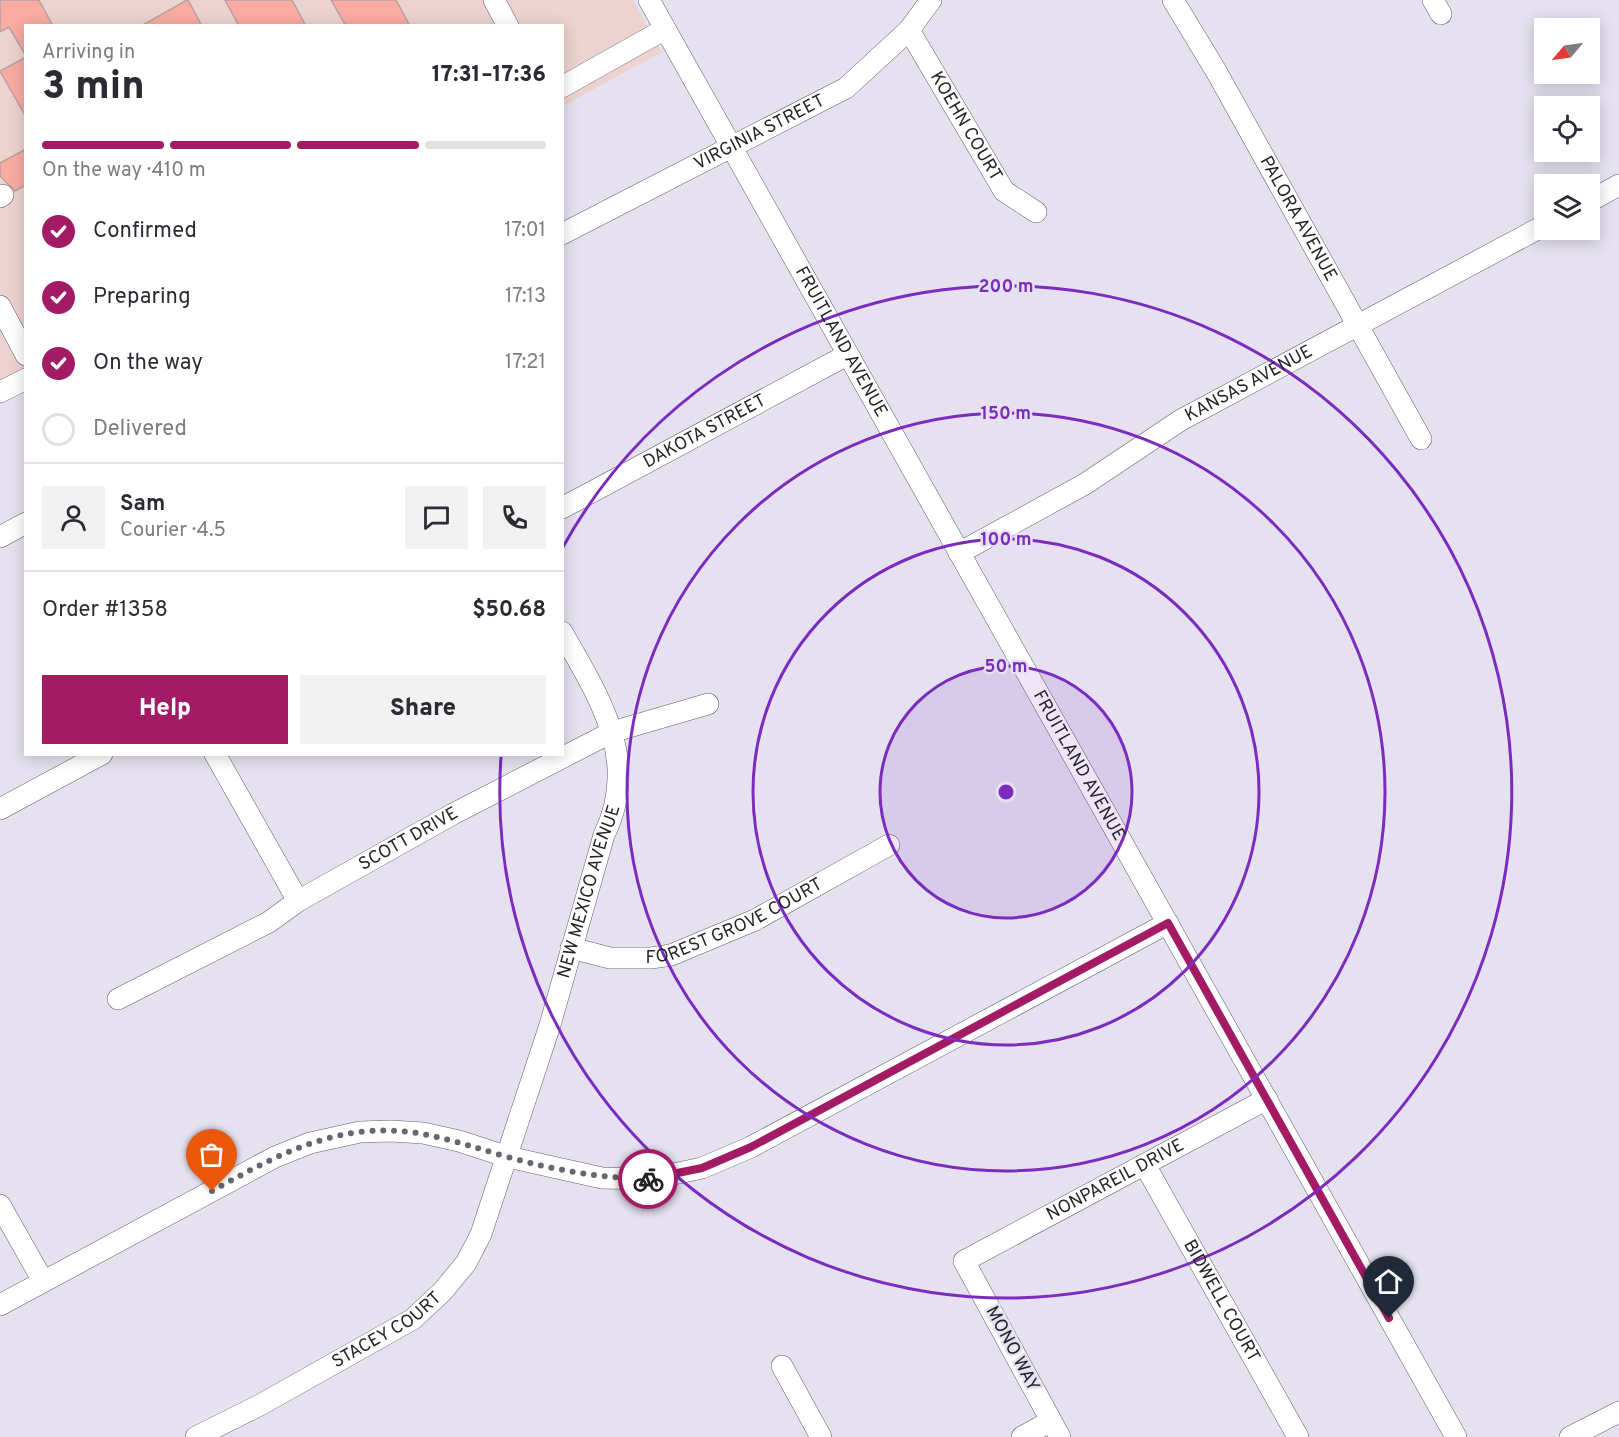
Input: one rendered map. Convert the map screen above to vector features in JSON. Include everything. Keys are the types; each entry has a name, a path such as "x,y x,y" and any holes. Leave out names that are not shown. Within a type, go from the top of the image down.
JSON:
{"street":[{"path":"494,0 507,24"},
{"name":"FRUITLAND AVENUE","path":"649,0 1456,1437"},
{"name":"VIRGINIA STREET","path":"564,233 846,88 909,30 931,0"},
{"name":"PALORA AVENUE","path":"1173,0 1216,71 1421,440"},
{"path":"564,86 665,29"},
{"name":"KOEHN COURT","path":"909,30 1004,191 1036,212"},
{"path":"1600,195 1619,185"},
{"name":"KANSAS AVENUE","path":"959,553 1085,484 1181,420 1534,231"},
{"path":"0,306 24,351"},
{"name":"DAKOTA STREET","path":"564,507 847,355"},
{"path":"0,392 24,380"},
{"path":"0,537 24,524"},
{"name":"NEW MEXICO AVENUE","path":"508,1157 604,835 612,819 619,784 619,756 612,732 583,666 564,635"},
{"name":"SCOTT DRIVE","path":"118,999 269,922 298,901 453,814 612,732 708,704"},
{"path":"0,809 98,756"},
{"path":"216,756 298,901"},
{"name":"FOREST GROVE COURT","path":"572,948 610,958 631,959 681,952 755,920 889,845"},
{"path":"0,1305 275,1157 310,1143 360,1132 401,1131 459,1141 508,1157 602,1178 650,1179 702,1168 751,1147 1168,923"},
{"name":"NONPAREIL DRIVE","path":"964,1261 1267,1100"},
{"name":"STACEY COURT","path":"196,1437 260,1405 413,1319 442,1292 466,1263 481,1234 508,1157"},
{"name":"BIDWELL COURT","path":"1145,1166 1298,1437"},
{"path":"0,1205 43,1281"},
{"name":"MONO WAY","path":"964,1261 1055,1429"},
{"path":"782,1366 821,1437"},
{"path":"1570,1437 1619,1412"},
{"path":"1022,1437 1055,1429"}],"shaded area":[{"path":"0,0 633,0 662,52 564,105 564,24 24,24 24,392 0,404"}],"building":[{"path":"0,0 39,0 52,24 24,24 24,53 9,27 0,32"},
{"path":"187,0 201,24 145,24"},
{"path":"225,0 292,0 305,24 238,24"},
{"path":"331,0 396,0 409,24 345,24"},
{"path":"24,58 24,113 0,71"},
{"path":"24,150 24,186 15,191 0,176 0,163"}],"way so far":[{"path":"212,1191 275,1157 310,1143 360,1132 391,1131 423,1133 459,1141 508,1157 602,1178 648,1179"}],"route":[{"path":"648,1179 702,1168 751,1147 1168,923 1389,1318"}]}
